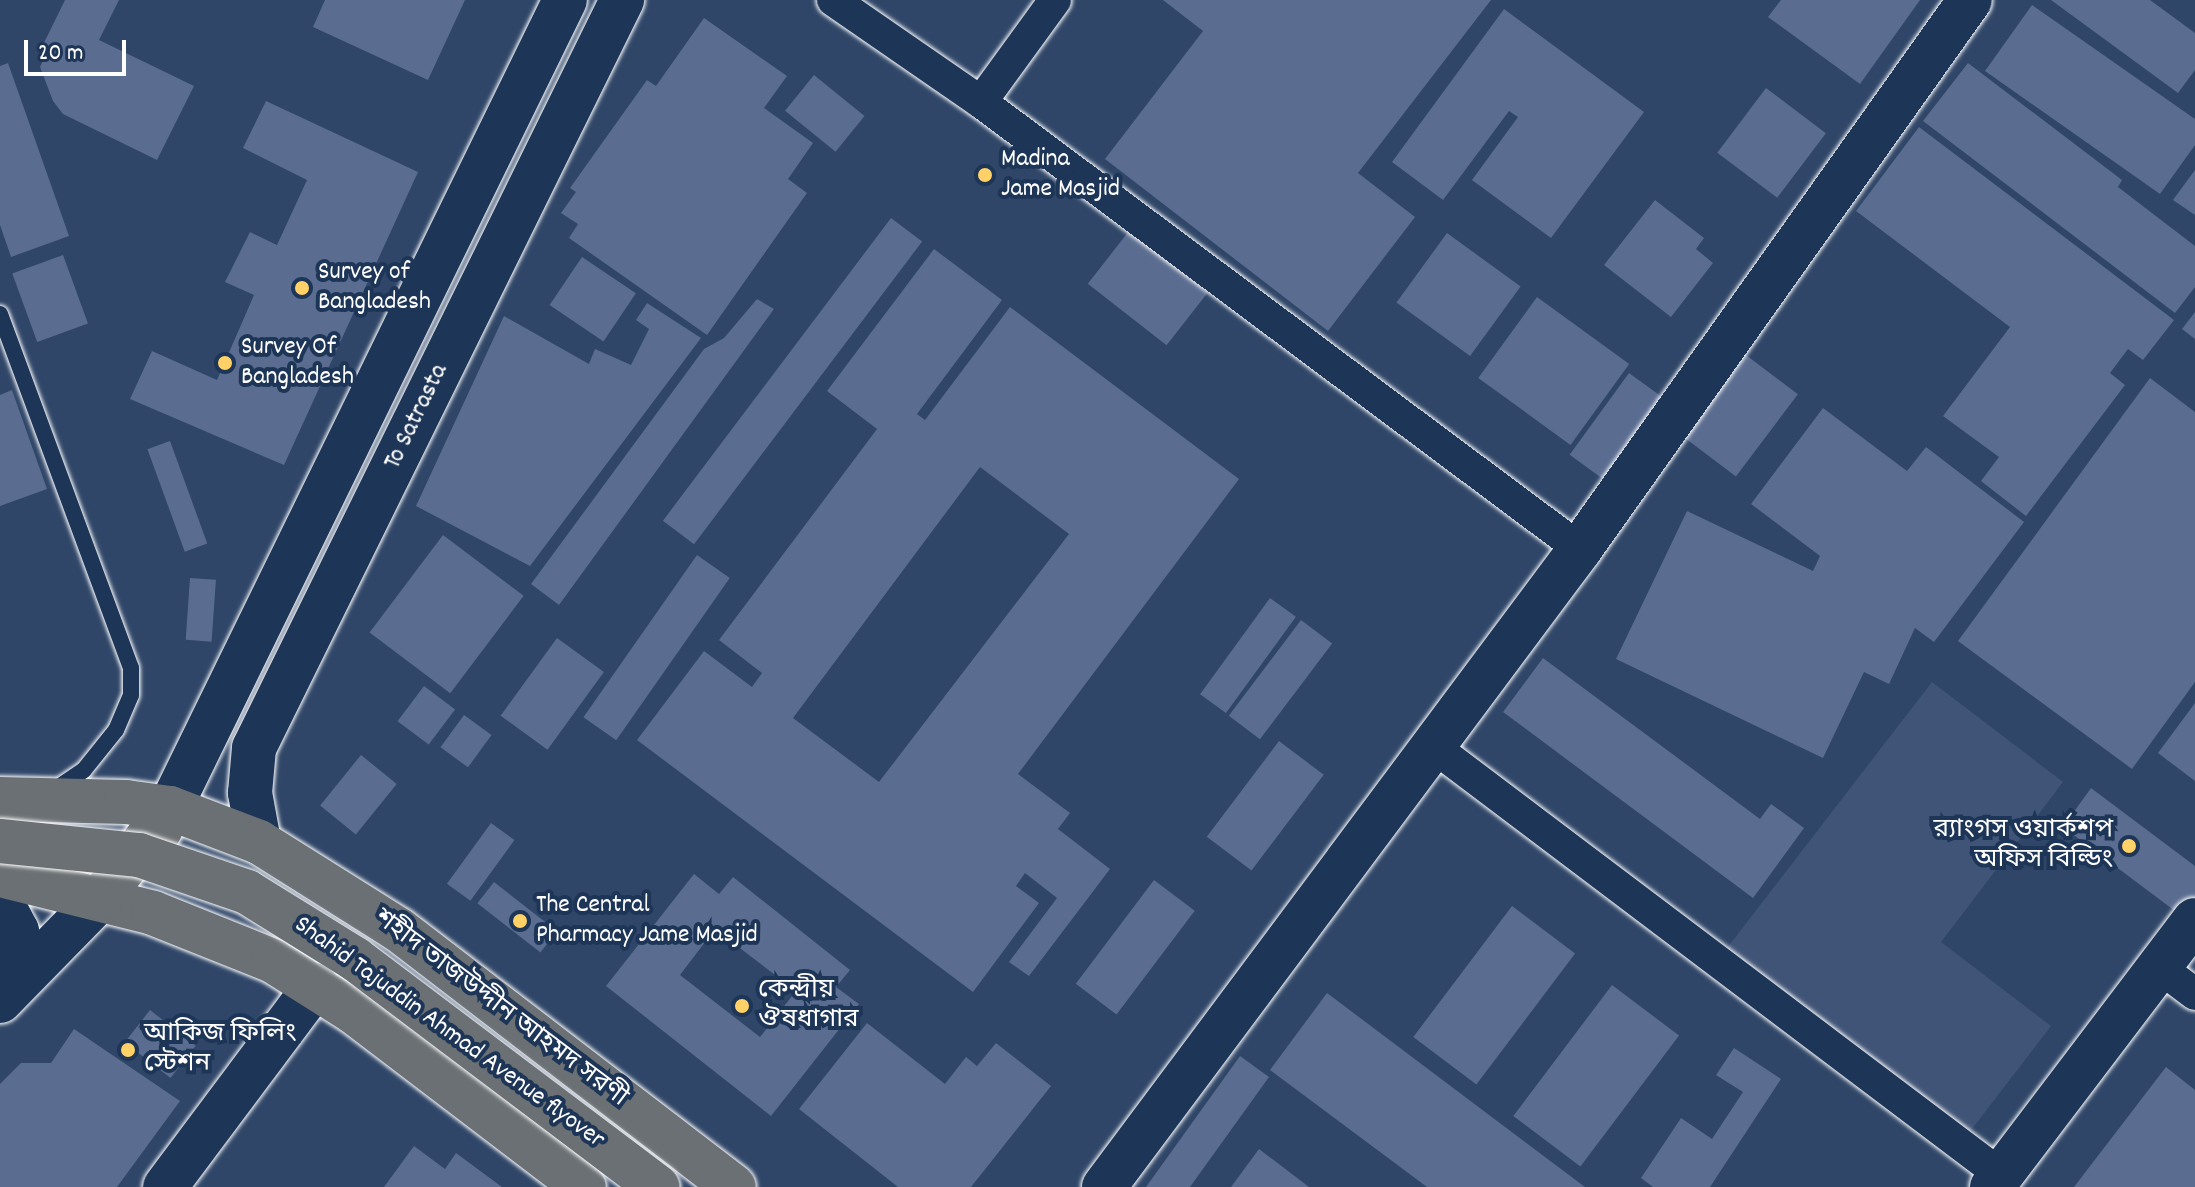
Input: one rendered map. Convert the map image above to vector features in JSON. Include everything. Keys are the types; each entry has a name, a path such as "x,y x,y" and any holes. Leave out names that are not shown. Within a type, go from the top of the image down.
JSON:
{"main road":[{"name":"শহীদ তাজউদ্দীন আহমদ সরণী","path":"30,799 170,808 259,842 399,930 734,1187"},
{"path":"30,799 20,878 101,898 188,925 273,961 316,985 584,1187"},
{"path":"101,898 170,808"},
{"path":"170,808 155,843 153,875 164,903 188,925"},
{"name":"Shahid Tajuddin Ahmad Avenue flyover","path":"0,841 139,855 247,892 355,959 658,1187"},
{"path":"259,842 274,902 273,961"}],"street":[{"path":"170,808 565,0"},
{"name":"To Satrasta","path":"259,842 250,793 254,748 622,0"},
{"path":"833,0 981,102 1580,549"},
{"path":"981,102 1055,0"},
{"path":"1104,1187 1580,549 1970,0"},
{"path":"1434,747 1996,1181 2195,920"},
{"path":"0,1001 101,898"},
{"path":"0,899 14,917 17,944 0,993"},
{"path":"267,1050 273,961"},
{"path":"2159,967 2195,994"},
{"path":"165,1187 316,985"}],"lane":[{"path":"0,314 131,668 125,713 100,752 78,775 30,799"}],"shaded area":[{"path":"1932,682 2063,782 1941,942 2051,1026 1965,1138 1724,952"}],"building":[{"path":"65,0 119,0 99,40 194,86 157,160 63,114 53,101 40,67 46,54 40,51"},
{"path":"325,0 465,0 428,80 313,27"},
{"path":"1163,0 1491,0 1358,173 1415,217 1328,331 1105,159 1203,31"},
{"path":"1781,0 1920,0 1860,84 1768,17"},
{"path":"2051,0 2150,0 2195,33 2195,70 2178,93"},
{"path":"2032,5 2195,119 2195,145 2160,194 1985,71"},
{"path":"1504,9 1644,112 1551,238 1472,180 1518,117 1509,111 1443,200 1392,162"},
{"path":"704,18 787,76 764,108 813,143 788,179 807,193 707,335 569,238 578,224 561,213 576,192 570,188 647,80 656,86"},
{"path":"8,63 69,236 11,257 0,225 0,66"},
{"path":"1968,63 2122,180 2118,187 2195,246 2195,287 2175,313 1923,121"},
{"path":"814,75 865,116 836,152 785,111"},
{"path":"1766,88 1826,133 1777,198 1717,153"},
{"name":"Survey of Bangladesh","path":"266,101 418,172 284,465 130,399 152,351 217,380 254,295 225,282 250,232 277,245 307,180 243,148"},
{"path":"1919,127 2174,320 2143,360 2128,349 2110,373 2125,385 2026,516 1981,481 1999,457 1943,416 2010,327 1856,211"},
{"path":"2195,170 2195,215 2173,200"},
{"path":"1655,200 1704,238 1696,249 1713,263 1671,317 1604,265"},
{"path":"891,218 922,241 694,544 663,521"},
{"path":"1129,231 1208,293 1167,345 1088,284"},
{"path":"1447,233 1521,286 1470,356 1396,303"},
{"path":"934,249 1002,300 917,414 925,420 1010,307 1239,479 1018,774 1070,813 1058,829 1110,869 1029,976 1009,962 1057,898 1025,873 1016,886 1039,903 973,992 637,740 704,651 752,687 762,673 719,640 877,429 827,391","holes":["980,467 1069,534 879,782 793,718"]},
{"path":"63,255 88,324 37,342 12,273"},
{"path":"582,257 636,293 603,341 550,305"},
{"path":"1537,297 1629,364 1570,445 1478,378"},
{"path":"757,299 774,309 559,605 531,584 704,349 724,338"},
{"path":"647,303 701,338 530,566 416,506 504,316 589,364 595,349 631,365 649,329 636,320"},
{"path":"2195,312 2195,339 2182,329"},
{"path":"1742,352 1798,394 1736,476 1680,434"},
{"path":"1629,373 1666,400 1607,482 1570,455"},
{"path":"2150,378 2195,412 2195,682 2132,769 1958,641"},
{"path":"12,390 47,489 0,506 0,395"},
{"path":"1823,408 1907,471 1926,447 2024,522 1934,642 1915,628 1889,684 1864,672 1823,758 1616,659 1687,511 1813,571 1820,556 1751,504"},
{"path":"170,441 207,543 185,552 147,449"},
{"path":"443,535 524,596 450,693 370,632"},
{"path":"697,555 730,578 616,740 583,717"},
{"path":"190,578 216,580 212,642 186,640"},
{"path":"1270,598 1296,617 1226,713 1200,694"},
{"path":"1301,620 1332,643 1260,739 1229,716"},
{"path":"557,638 604,672 547,750 501,716"},
{"path":"1543,658 1760,819 1771,804 1804,828 1753,898 1503,712"},
{"path":"424,686 455,709 429,745 398,721"},
{"path":"2195,703 2195,781 2158,753"},
{"path":"464,715 492,735 468,767 440,747"},
{"path":"1279,741 1324,775 1252,871 1207,837"},
{"path":"361,755 397,784 356,834 320,806"},
{"name":"র‍্যাংগস ওয়ার্কশপ অফিস বিল্ডিং","path":"2091,788 2195,866 2195,926 2063,827"},
{"path":"491,823 514,840 470,901 447,884"},
{"path":"694,874 719,894 733,877 850,970 836,987 859,1004 771,1116 606,986","holes":["715,929 796,991 760,1037 680,975"]},
{"path":"1154,880 1195,911 1116,1015 1076,984"},
{"path":"494,882 557,931 540,953 477,903"},
{"path":"1512,906 1575,954 1476,1085 1413,1037"},
{"path":"1612,985 1679,1036 1580,1167 1513,1116"},
{"path":"1327,993 1585,1187 1427,1187 1270,1070"},
{"path":"150,1010 196,1046 170,1078 125,1042"},
{"path":"867,1023 945,1084 966,1057 977,1066 996,1043 1051,1086 971,1187 898,1187 799,1109"},
{"path":"74,1029 180,1101 117,1187 0,1187 0,1084 21,1063 51,1063"},
{"path":"1734,1048 1781,1079 1710,1187 1653,1187 1641,1178 1681,1118 1712,1139 1743,1092 1716,1075"},
{"path":"1240,1056 1269,1077 1190,1187 1146,1187"},
{"path":"2166,1067 2195,1090 2195,1187 2074,1187"},
{"path":"414,1146 445,1169 456,1153 502,1187 384,1187"},
{"path":"1259,1149 1309,1187 1231,1187"}],"place":[{"name":"Madina Jame Masjid","path":"985,175"},
{"name":"Survey of Bangladesh","path":"302,288"},
{"name":"Survey Of Bangladesh","path":"225,363"},
{"name":"র‍্যাংগস ওয়ার্কশপ অফিস বিল্ডিং","path":"2129,846"},
{"name":"The Central Pharmacy Jame Masjid","path":"520,921"},
{"name":"কেন্দ্রীয় ঔষধাগার","path":"742,1006"},
{"name":"আকিজ ফিলিং স্টেশন","path":"128,1050"}]}
